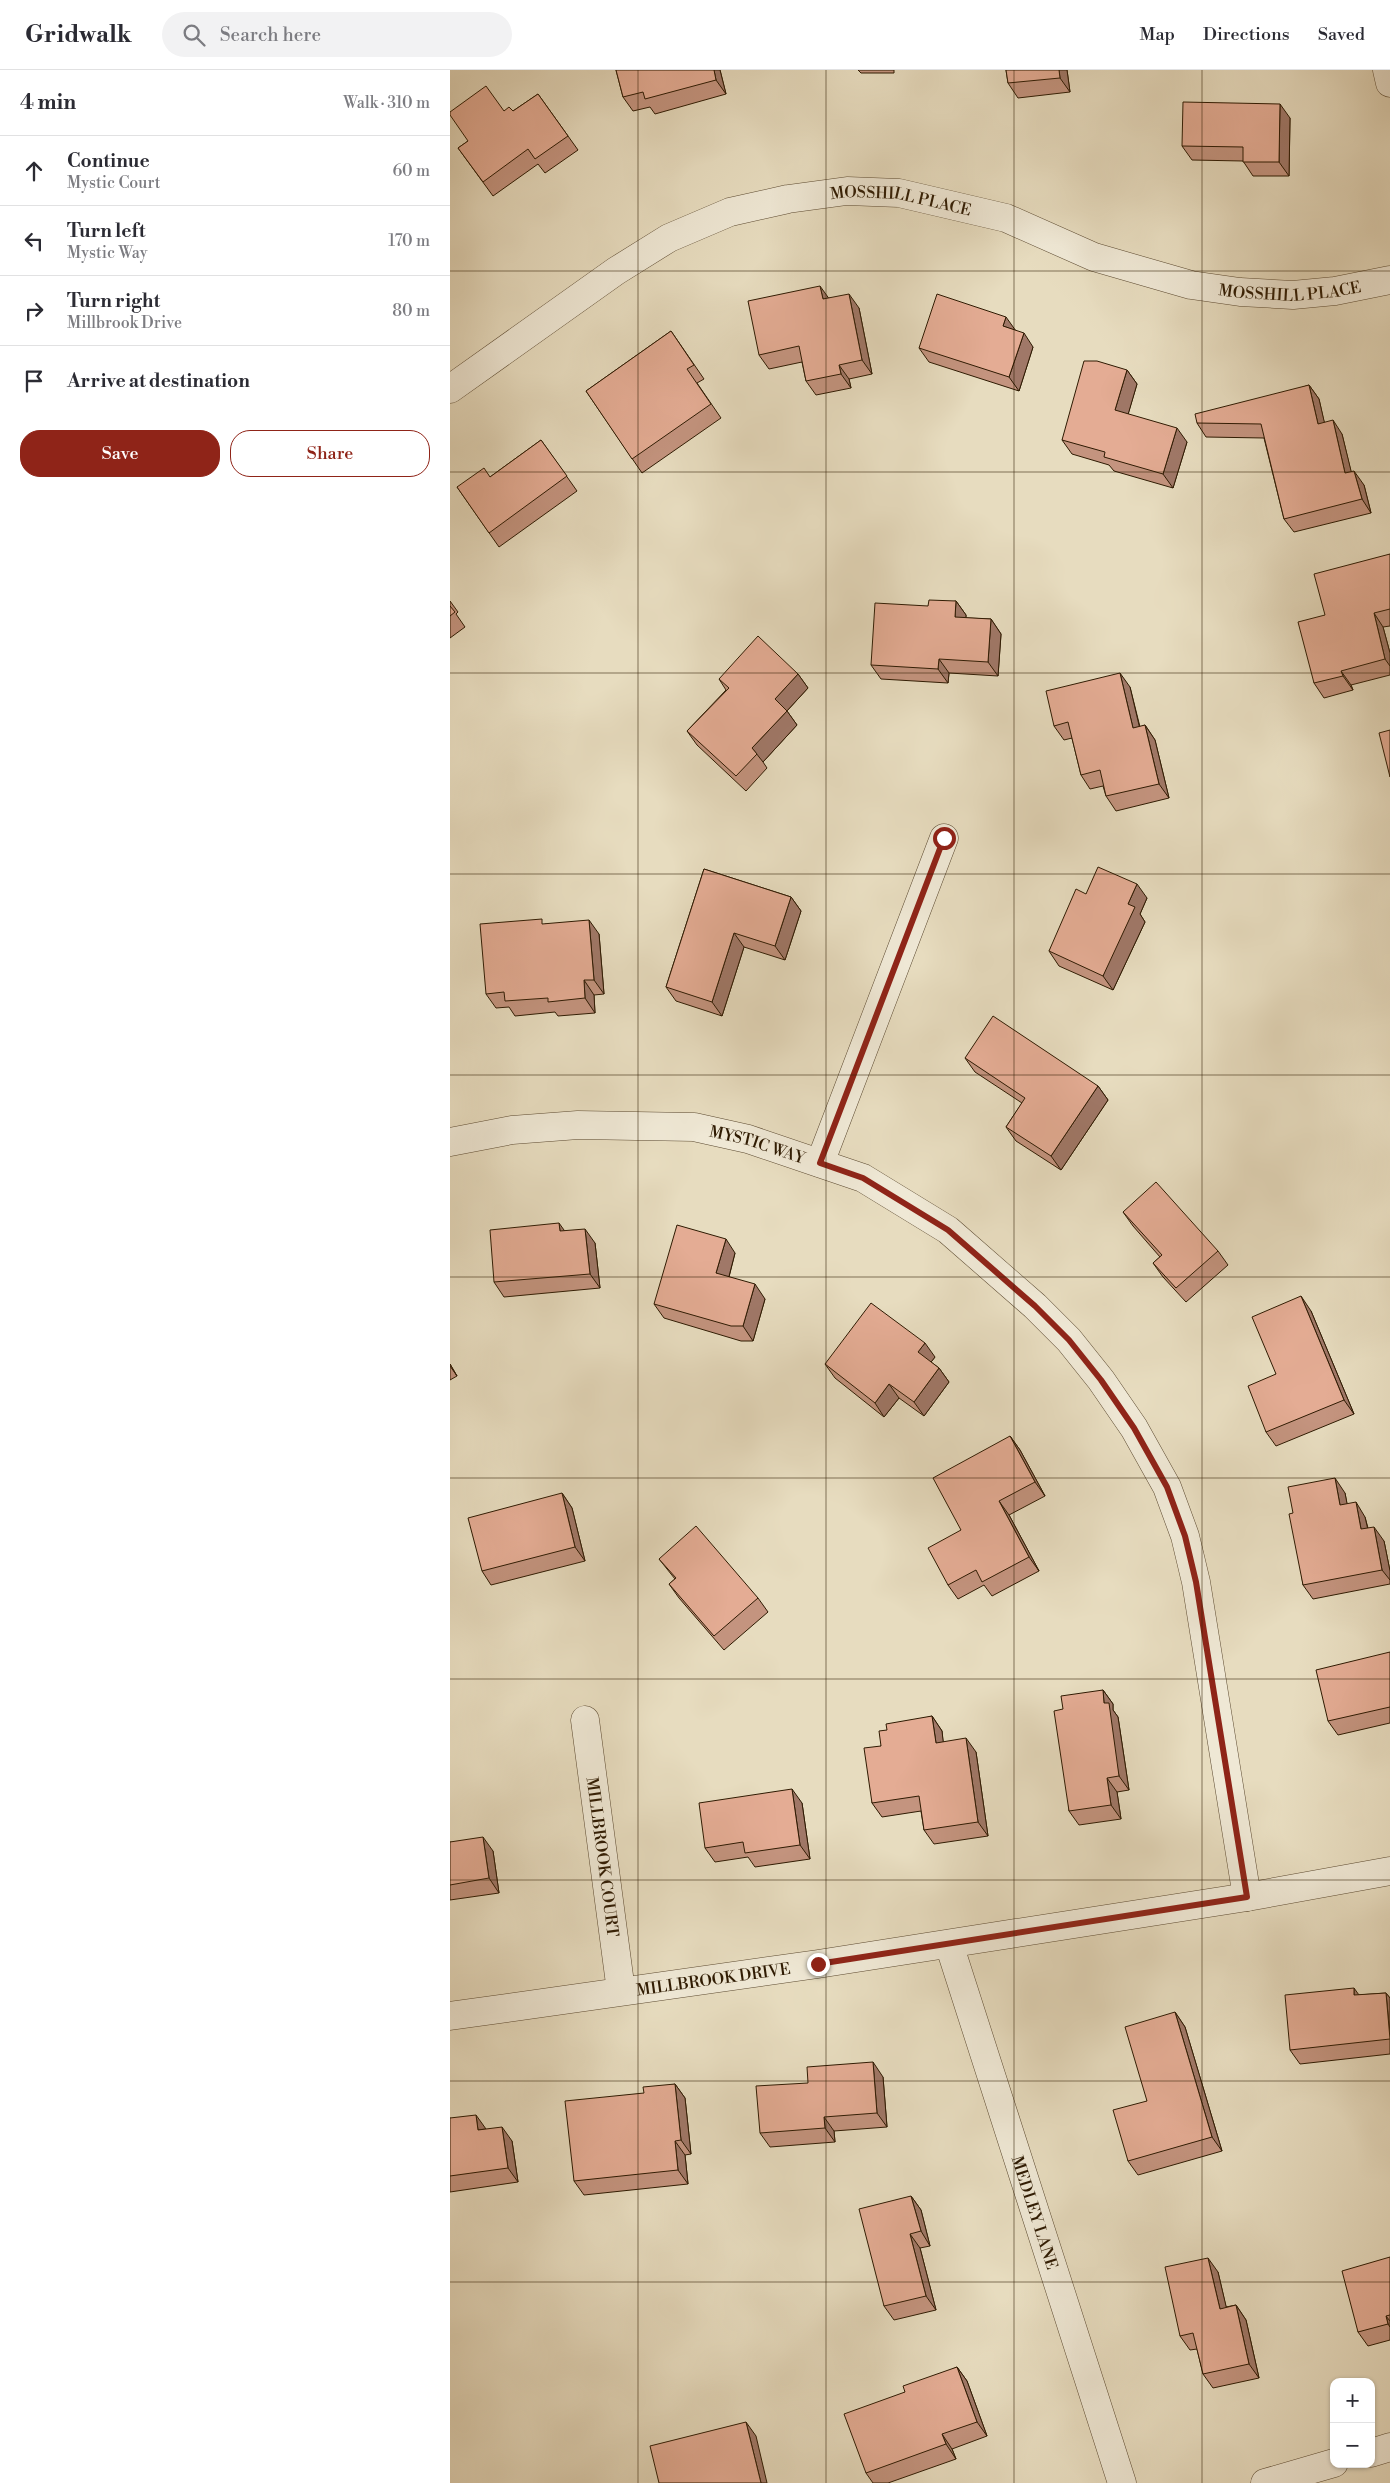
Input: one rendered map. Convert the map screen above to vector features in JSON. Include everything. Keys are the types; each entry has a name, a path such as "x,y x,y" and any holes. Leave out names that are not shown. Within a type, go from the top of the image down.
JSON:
{"street":[{"path":"1387,70 1390,83"},
{"name":"MOSSHILL PLACE","path":"450,389 616,271 669,238 730,212 788,199 846,191 899,193 1006,218 1094,257 1191,285 1240,292 1293,294 1335,291 1390,280"},
{"path":"820,1163 944,838"},
{"name":"MYSTIC WAY","path":"450,1142 512,1130 578,1125 694,1127 748,1140 863,1178 948,1230 1035,1306 1069,1340 1101,1380 1134,1428 1167,1487 1185,1536 1196,1582 1247,1897"},
{"name":"MILLBROOK COURT","path":"585,1720 621,1991"},
{"name":"MILLBROOK DRIVE","path":"450,2016 950,1944 1247,1897 1390,1870"},
{"name":"MEDLEY LANE","path":"950,1944 1122,2483"},
{"path":"1375,2452 1390,2448"},
{"path":"1265,2483 1330,2465"}],"building":[{"path":"616,70 714,70 716,80 645,99 643,92 623,97"},
{"path":"1006,70 1059,70 1060,78 1008,83"},
{"path":"486,86 504,111 509,107 513,111 538,94 568,136 535,159 528,149 483,182 458,148 468,141 450,115 450,112"},
{"path":"1183,102 1280,104 1279,162 1243,162 1243,147 1182,146"},
{"path":"820,286 823,299 849,294 862,360 839,365 841,374 806,381 799,346 759,355 748,301"},
{"path":"937,294 1006,317 1003,326 1024,333 1009,377 919,348"},
{"path":"671,331 694,365 687,369 711,404 632,459 586,391"},
{"path":"1084,361 1097,361 1127,370 1115,410 1177,428 1163,474 1104,457 1105,452 1062,440"},
{"path":"1309,385 1318,424 1333,420 1345,473 1354,471 1362,499 1284,519 1261,424 1197,423 1195,414"},
{"path":"541,440 567,476 489,533 457,487 484,468 490,477"},
{"path":"1390,554 1390,609 1374,613 1385,659 1341,671 1343,676 1314,683 1298,622 1325,615 1314,574"},
{"path":"929,600 956,601 955,617 991,619 988,662 939,659 938,669 871,665 875,603 928,606"},
{"path":"450,606 455,612 450,616"},
{"path":"758,636 798,674 775,699 787,711 752,748 757,754 736,776 687,731 729,688 719,679"},
{"path":"1120,673 1133,728 1145,725 1159,784 1106,796 1100,770 1081,775 1068,722 1054,726 1046,691"},
{"path":"1390,730 1390,777 1379,733"},
{"path":"1098,867 1137,884 1128,904 1135,907 1103,976 1049,951 1076,889 1086,894"},
{"path":"704,869 791,897 775,946 734,933 712,1002 666,987"},
{"path":"542,919 542,924 589,920 594,980 584,980 585,998 548,1002 548,998 505,1001 504,992 486,994 480,924"},
{"path":"993,1016 1098,1086 1051,1156 1006,1127 1025,1098 965,1058"},
{"path":"1156,1182 1218,1251 1176,1288 1153,1263 1162,1255 1123,1212"},
{"path":"559,1223 560,1231 585,1229 590,1274 494,1282 490,1230"},
{"path":"677,1225 726,1239 716,1273 755,1284 743,1326 731,1326 654,1304"},
{"path":"1301,1296 1344,1400 1266,1432 1248,1386 1276,1374 1252,1317"},
{"path":"871,1303 925,1343 918,1352 939,1368 914,1402 889,1384 875,1403 825,1364"},
{"path":"1010,1436 1035,1482 999,1501 1029,1557 982,1582 976,1570 948,1585 928,1548 961,1530 933,1478"},
{"path":"1335,1478 1340,1505 1356,1502 1361,1529 1374,1527 1382,1570 1303,1585 1289,1514 1293,1513 1288,1487"},
{"path":"562,1493 575,1547 482,1571 468,1518"},
{"path":"696,1526 758,1598 714,1636 669,1584 676,1578 659,1559"},
{"path":"1390,1652 1390,1707 1328,1721 1316,1670"},
{"path":"1103,1690 1104,1703 1109,1703 1119,1776 1107,1778 1111,1805 1069,1811 1054,1711 1063,1709 1061,1696"},
{"path":"932,1716 936,1743 966,1738 978,1822 924,1830 919,1796 872,1803 864,1748 881,1746 879,1731 887,1730 886,1724"},
{"path":"792,1789 800,1845 745,1853 743,1842 705,1848 699,1803"},
{"path":"483,1837 489,1878 450,1885 450,1842"},
{"path":"1354,1988 1354,1995 1386,1993 1390,2039 1290,2050 1285,1995"},
{"path":"1175,2012 1212,2137 1128,2161 1113,2110 1147,2101 1125,2027"},
{"path":"873,2062 877,2113 824,2117 825,2128 760,2133 756,2086 808,2083 807,2067"},
{"path":"675,2084 681,2140 675,2141 678,2170 574,2181 565,2101 644,2093 643,2087"},
{"path":"476,2115 478,2130 502,2127 508,2168 450,2176 450,2118"},
{"path":"911,2196 921,2231 910,2234 926,2296 884,2306 859,2209"},
{"path":"1390,2257 1390,2315 1386,2316 1388,2324 1358,2332 1342,2271"},
{"path":"1208,2258 1220,2309 1236,2305 1249,2364 1203,2374 1193,2333 1180,2336 1165,2267"},
{"path":"957,2367 977,2422 942,2434 946,2444 866,2473 844,2414 905,2392 903,2386"},
{"path":"746,2422 761,2483 659,2483 650,2446"}],"route":[{"path":"818,1964 1247,1897 1196,1582 1185,1536 1167,1487 1134,1428 1101,1380 1069,1340 1035,1306 948,1230 863,1178 820,1163 944,838"}]}
